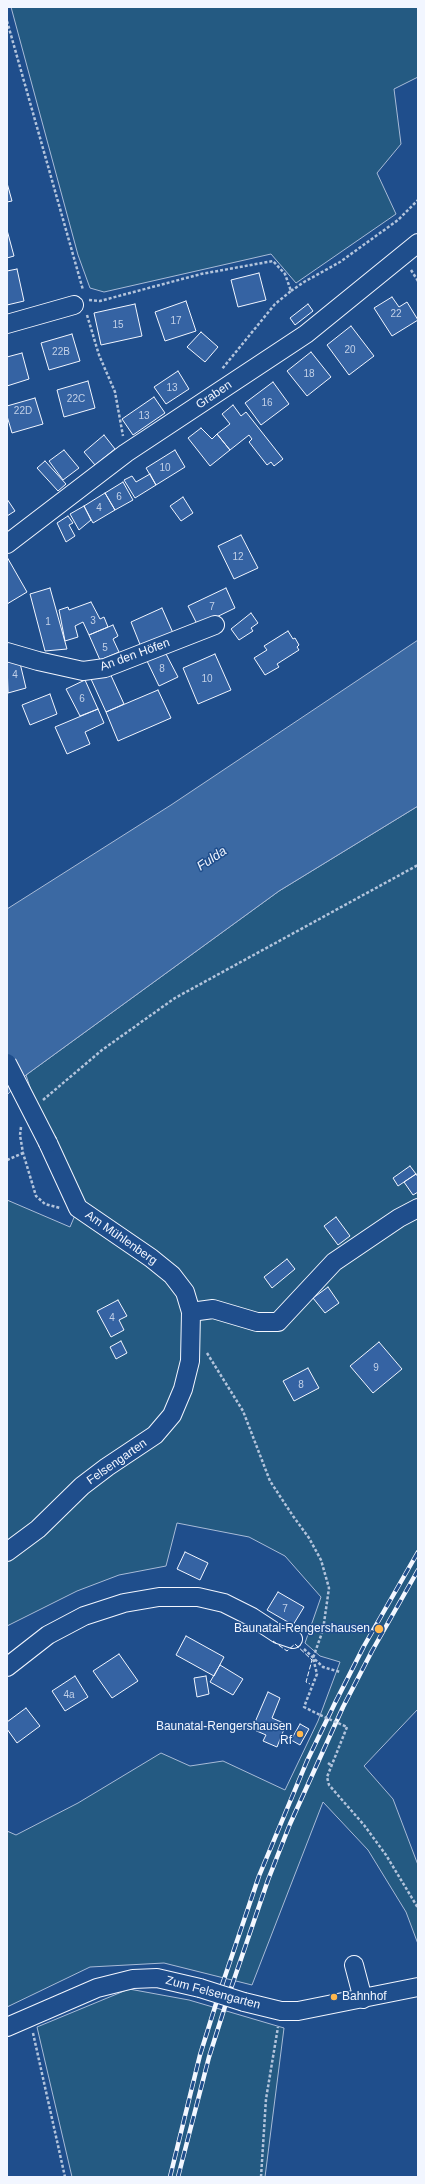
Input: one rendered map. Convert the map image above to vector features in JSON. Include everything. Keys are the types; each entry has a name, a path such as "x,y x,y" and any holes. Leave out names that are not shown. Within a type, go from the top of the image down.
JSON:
{"street":[{"name":"Graben","path":"7,544 126,453 306,334 418,242"},
{"path":"7,324 80,301"},
{"name":"An den Höfen","path":"7,652 45,663 83,671 105,668 215,624"},
{"name":"Am Mühlenberg","path":"7,1063 48,1143 78,1208 128,1240 172,1275 185,1292 191,1321 190,1348"},
{"path":"191,1321 213,1308 257,1322 278,1322 334,1262 387,1226 418,1208"},
{"name":"Felsengarten","path":"7,1552 38,1529 82,1486 107,1467 155,1435 172,1415 183,1389 190,1361 190,1348"},
{"path":"7,1667 48,1635 84,1616 124,1603 159,1597 198,1597 224,1603 252,1617 278,1634 293,1639"},
{"path":"354,1965 363,1999"},
{"name":"Zum Felsengarten","path":"17,2023 97,1988 133,1979 157,1978 200,1988 244,2002 281,2011 298,2011 418,1987"}],"path":[{"path":"7,21 80,301 99,355 115,392 126,453"},
{"path":"219,372 275,304 291,291 353,252 398,220 418,200"},
{"path":"92,299 100,301 201,274 273,261 285,274 291,291"},
{"path":"42,1102 102,1050 174,998 418,865"},
{"path":"22,1124 20,1135 22,1153 36,1196 40,1200 55,1208 67,1210 78,1208"},
{"path":"7,1160 22,1153"},
{"path":"191,1321 243,1411 270,1481 309,1538 321,1560 329,1588 323,1630 314,1658 316,1674 304,1707 347,1727 327,1777 329,1785 364,1825 382,1849 418,1908"},
{"path":"314,1658 323,1667 340,1672"},
{"path":"328,1763 333,1764"},
{"path":"261,2177 266,2099 281,2011"},
{"path":"17,2023 52,2114 65,2177"}],"shaded area":[{"path":"11,7 418,7 418,77 394,89 401,144 377,173 396,214 296,283 271,254 104,292 90,288 78,255"},
{"path":"418,806 418,1709 364,1766 393,1799 418,1865 418,1944 406,1912 368,1850 323,1802 252,1985 164,1963 90,1967 7,2007 7,1831 16,1835 78,1803 161,1753 190,1766 223,1761 285,1790 318,1721 340,1662 320,1656 305,1643 321,1597 285,1556 249,1537 177,1523 166,1566 119,1575 77,1591 7,1626 7,1200 70,1227 78,1208 48,1143 26,1075 279,891"},
{"path":"129,1989 189,2000 284,2028 265,2177 72,2177 37,2027"}],"water":[{"name":"Fulda","path":"418,640 418,806 279,891 26,1075 7,1095 7,909 171,805"}],"building":[{"path":"7,183 12,201 7,202"},
{"path":"7,230 14,256 7,258"},
{"path":"17,269 24,301 7,305 7,271"},
{"path":"259,273 266,300 238,307 231,280"},
{"path":"392,297 399,307 407,302 418,320 392,336 374,308"},
{"path":"186,301 196,331 165,341 155,312"},
{"path":"135,304 142,336 101,345 94,313"},
{"path":"308,304 313,311 295,325 290,318"},
{"path":"351,326 374,356 349,375 327,345"},
{"path":"201,332 218,347 205,362 187,347"},
{"path":"72,334 80,361 49,370 41,343"},
{"path":"311,352 331,377 307,396 287,371"},
{"path":"22,353 29,379 7,386 7,357"},
{"path":"178,371 189,389 166,404 154,387"},
{"path":"88,381 95,408 64,417 57,390"},
{"path":"273,382 289,404 261,425 245,403"},
{"path":"154,397 165,413 133,435 122,419"},
{"path":"35,398 43,424 12,433 7,416 7,406"},
{"path":"233,405 241,416 246,412 283,459 274,466 271,462 267,465 249,442 252,439 249,435 230,450 217,434 230,424 222,414"},
{"path":"201,428 212,439 217,434 230,450 210,466 188,438"},
{"path":"104,435 115,449 95,465 84,452"},
{"path":"64,450 79,468 63,480 49,461"},
{"path":"175,450 185,467 156,485 146,468"},
{"path":"45,461 66,484 58,491 37,468"},
{"path":"150,474 156,485 135,498 124,480 132,476 136,482"},
{"path":"123,482 133,500 115,510 105,493"},
{"path":"105,493 115,510 93,523 84,506"},
{"path":"183,497 193,513 181,521 170,506"},
{"path":"7,499 15,511 7,516"},
{"path":"84,506 91,520 79,530 70,514"},
{"path":"68,516 73,523 69,525 75,536 66,542 57,523"},
{"path":"241,535 258,568 234,579 218,546"},
{"path":"7,557 27,592 7,604"},
{"path":"50,588 67,649 45,651 30,594"},
{"path":"226,588 235,608 198,626 188,606"},
{"path":"91,602 100,619 104,617 108,627 89,635 83,622 75,626 78,637 65,641 59,610 68,607 69,610"},
{"path":"162,608 173,633 141,647 131,622"},
{"path":"251,613 258,623 251,628 253,631 239,640 231,629"},
{"path":"113,625 118,636 113,639 119,652 100,660 89,635"},
{"path":"288,631 293,639 295,638 299,645 297,647 299,650 277,664 279,667 265,675 254,658 267,650 264,646"},
{"path":"165,652 178,677 159,686 147,661"},
{"path":"215,654 231,690 198,704 183,668"},
{"path":"19,659 26,688 8,693 7,662"},
{"path":"109,671 124,704 106,712 91,679"},
{"path":"85,680 98,709 80,716 66,689"},
{"path":"158,690 171,718 118,741 106,712"},
{"path":"50,694 57,714 30,725 22,705"},
{"path":"98,709 104,723 85,732 90,744 67,754 55,727"},
{"path":"410,1166 416,1174 398,1186 393,1178"},
{"path":"416,1174 418,1177 418,1192 413,1195 404,1182"},
{"path":"336,1217 350,1236 338,1245 324,1226"},
{"path":"287,1259 295,1269 272,1288 264,1277"},
{"path":"328,1287 339,1303 325,1313 313,1298"},
{"path":"118,1300 127,1316 119,1320 124,1330 111,1337 97,1311"},
{"path":"121,1341 127,1353 116,1359 110,1347"},
{"path":"379,1342 402,1369 373,1393 350,1366"},
{"path":"308,1368 319,1388 294,1401 283,1381"},
{"path":"185,1552 208,1563 200,1580 177,1569"},
{"path":"278,1592 304,1607 293,1625 267,1610"},
{"path":"186,1636 224,1657 214,1676 176,1655"},
{"path":"119,1654 138,1681 112,1698 93,1671"},
{"path":"220,1665 243,1679 233,1695 210,1682"},
{"path":"75,1676 88,1697 65,1711 52,1691"},
{"path":"206,1676 209,1694 197,1697 194,1678"},
{"path":"268,1692 280,1698 272,1718 286,1724 277,1747 263,1741 266,1735 252,1729"},
{"path":"26,1708 40,1726 17,1743 7,1729 7,1722"},
{"name":"Baunatal-Rengershausen Rf","path":"300,1724 309,1729 300,1745 291,1740"}],"railway":[{"path":"170,2177 200,2055 259,1876 307,1761 335,1703 364,1646 418,1552"},
{"path":"178,2177 209,2057 228,1997 268,1880 290,1824 343,1707 372,1651 418,1570"}],"fence":[{"path":"273,1641 287,1651 295,1644 312,1660 306,1682 310,1684"}],"place":[{"name":"Baunatal-Rengershausen","path":"379,1629"},
{"name":"Baunatal-Rengershausen Rf","path":"300,1734"},
{"name":"Bahnhof","path":"334,1997"}]}
